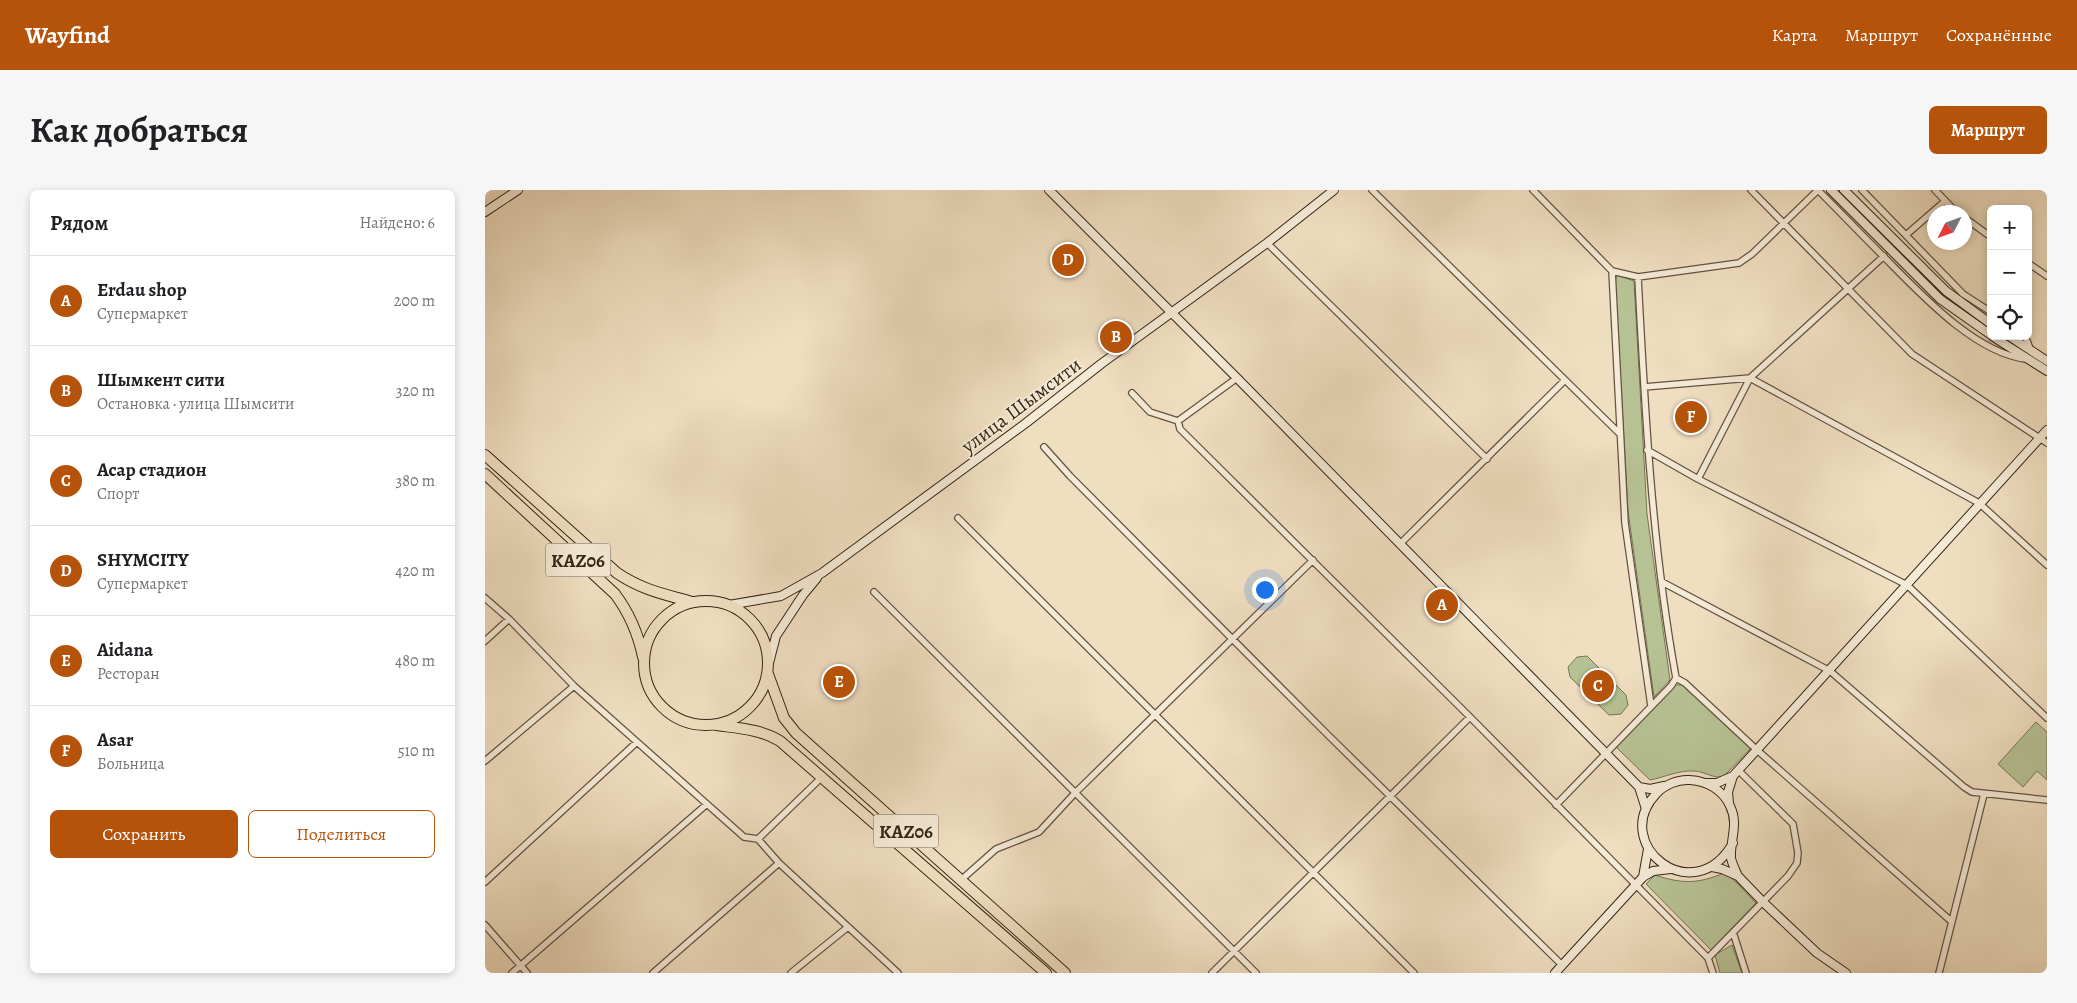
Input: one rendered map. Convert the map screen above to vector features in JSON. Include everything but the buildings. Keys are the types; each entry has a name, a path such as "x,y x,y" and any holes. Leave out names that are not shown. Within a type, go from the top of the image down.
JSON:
{"highway":[{"name":"KАZ06","path":"485,455 617,573 635,585 653,592 692,602 717,602 729,605 745,614 758,628 766,644 769,662 768,674 762,692 750,708 734,719 716,725"},
{"name":"KАZ06","path":"485,474 615,594 627,610 635,627 646,678 651,692 665,710 678,719 693,724 716,725 771,735 822,777 1046,973"},
{"name":"KАZ06","path":"644,663 646,647 656,626 674,610 692,602"},
{"name":"KАZ06","path":"768,674 776,699 789,726 1065,973"}],"street":[{"path":"485,212 518,190"},
{"path":"1049,190 1173,313 1639,787 1646,809"},
{"name":"улица Шымсити","path":"729,605 781,596 822,573 1267,243 1334,190"},
{"path":"1372,190 1620,434"},
{"path":"1533,190 1612,271 1638,278 1739,263 1752,254 1818,190 1932,304 1981,341 2007,356 2026,359"},
{"path":"1751,190 1912,354 2047,443"},
{"path":"1831,190 1940,299 1987,333"},
{"path":"1844,190 1946,292 1987,321"},
{"path":"1862,190 1963,294 1987,309"},
{"path":"1935,190 1949,205"},
{"path":"1906,235 1945,201"},
{"path":"1972,223 1987,234"},
{"path":"1267,243 1487,459"},
{"path":"1698,479 1750,378 1884,256"},
{"path":"2032,266 2047,276"},
{"path":"1612,271 1625,523 1651,706"},
{"path":"1638,278 1649,482 1676,678"},
{"path":"1932,304 1940,299"},
{"path":"1997,340 2047,371"},
{"path":"2015,340 2047,360"},
{"path":"2027,340 2031,351"},
{"path":"1178,421 1237,378"},
{"path":"1644,387 1750,378 1979,503 2047,565"},
{"path":"1400,544 1565,380"},
{"path":"1132,393 1150,412 1178,421"},
{"path":"1178,421 1180,429 1470,717 1708,958 1713,973"},
{"path":"1738,876 1731,860 1735,824 1729,804 1728,792 1736,773 2047,430"},
{"path":"1044,446 1070,476 1390,796 1563,964"},
{"path":"1647,450 1698,479 1907,585 2047,718"},
{"path":"958,518 1414,973"},
{"path":"961,880 996,849 1039,832 1075,793 1313,560"},
{"name":"улица Шымсити","path":"769,662 776,636 803,595 822,573"},
{"path":"1662,582 1830,670 1972,792 2047,800"},
{"path":"874,592 1256,973"},
{"path":"485,598 509,619 574,686 744,837 758,840 779,863 898,973"},
{"path":"485,641 509,619"},
{"path":"1555,805 1676,678"},
{"path":"1676,678 1685,683 1757,750 1951,920"},
{"path":"485,761 574,686"},
{"path":"1212,973 1470,717"},
{"path":"485,882 637,742"},
{"path":"1639,787 1650,789 1686,780 1717,783 1736,773"},
{"path":"1708,958 1788,876 1797,863 1798,853 1793,824 1736,773"},
{"path":"758,840 822,777"},
{"path":"1706,783 1715,788 1729,804"},
{"path":"1666,786 1651,800 1646,809 1643,829 1648,849 1654,857 1671,869"},
{"path":"1939,973 1984,794"},
{"path":"512,973 707,804"},
{"path":"1712,867 1723,857 1733,843"},
{"path":"1643,877 1648,849"},
{"path":"653,973 779,863"},
{"path":"1555,973 1643,877 1653,871 1671,869 1692,873 1712,867 1722,868 1738,876 1817,954 1846,973"},
{"path":"485,926 527,973"},
{"path":"791,973 848,927"},
{"path":"1733,932 1745,973"}],"green space":[{"path":"1617,275 1634,281 1647,514 1670,680 1654,697 1628,511 1615,281"},
{"path":"1587,656 1626,695 1628,705 1621,714 1609,715 1570,677 1568,667 1577,657"},
{"path":"1676,685 1684,685 1751,748 1723,777 1689,771 1650,780 1617,748 1617,744"},
{"path":"2036,722 2047,732 2047,780 2037,771 2023,787 1998,764"},
{"path":"1724,873 1735,881 1756,903 1711,950 1646,884 1655,875 1690,882"},
{"path":"1732,945 1742,973 1720,973 1715,955"}],"place":[{"name":"SHYMCITY","path":"1068,260"},
{"name":"Шымкент сити","path":"1116,337"},
{"name":"Asar","path":"1691,417"},
{"name":"Erdau shop","path":"1442,605"},
{"name":"Aidana","path":"839,682"},
{"name":"Асар стадион","path":"1598,686"}]}
